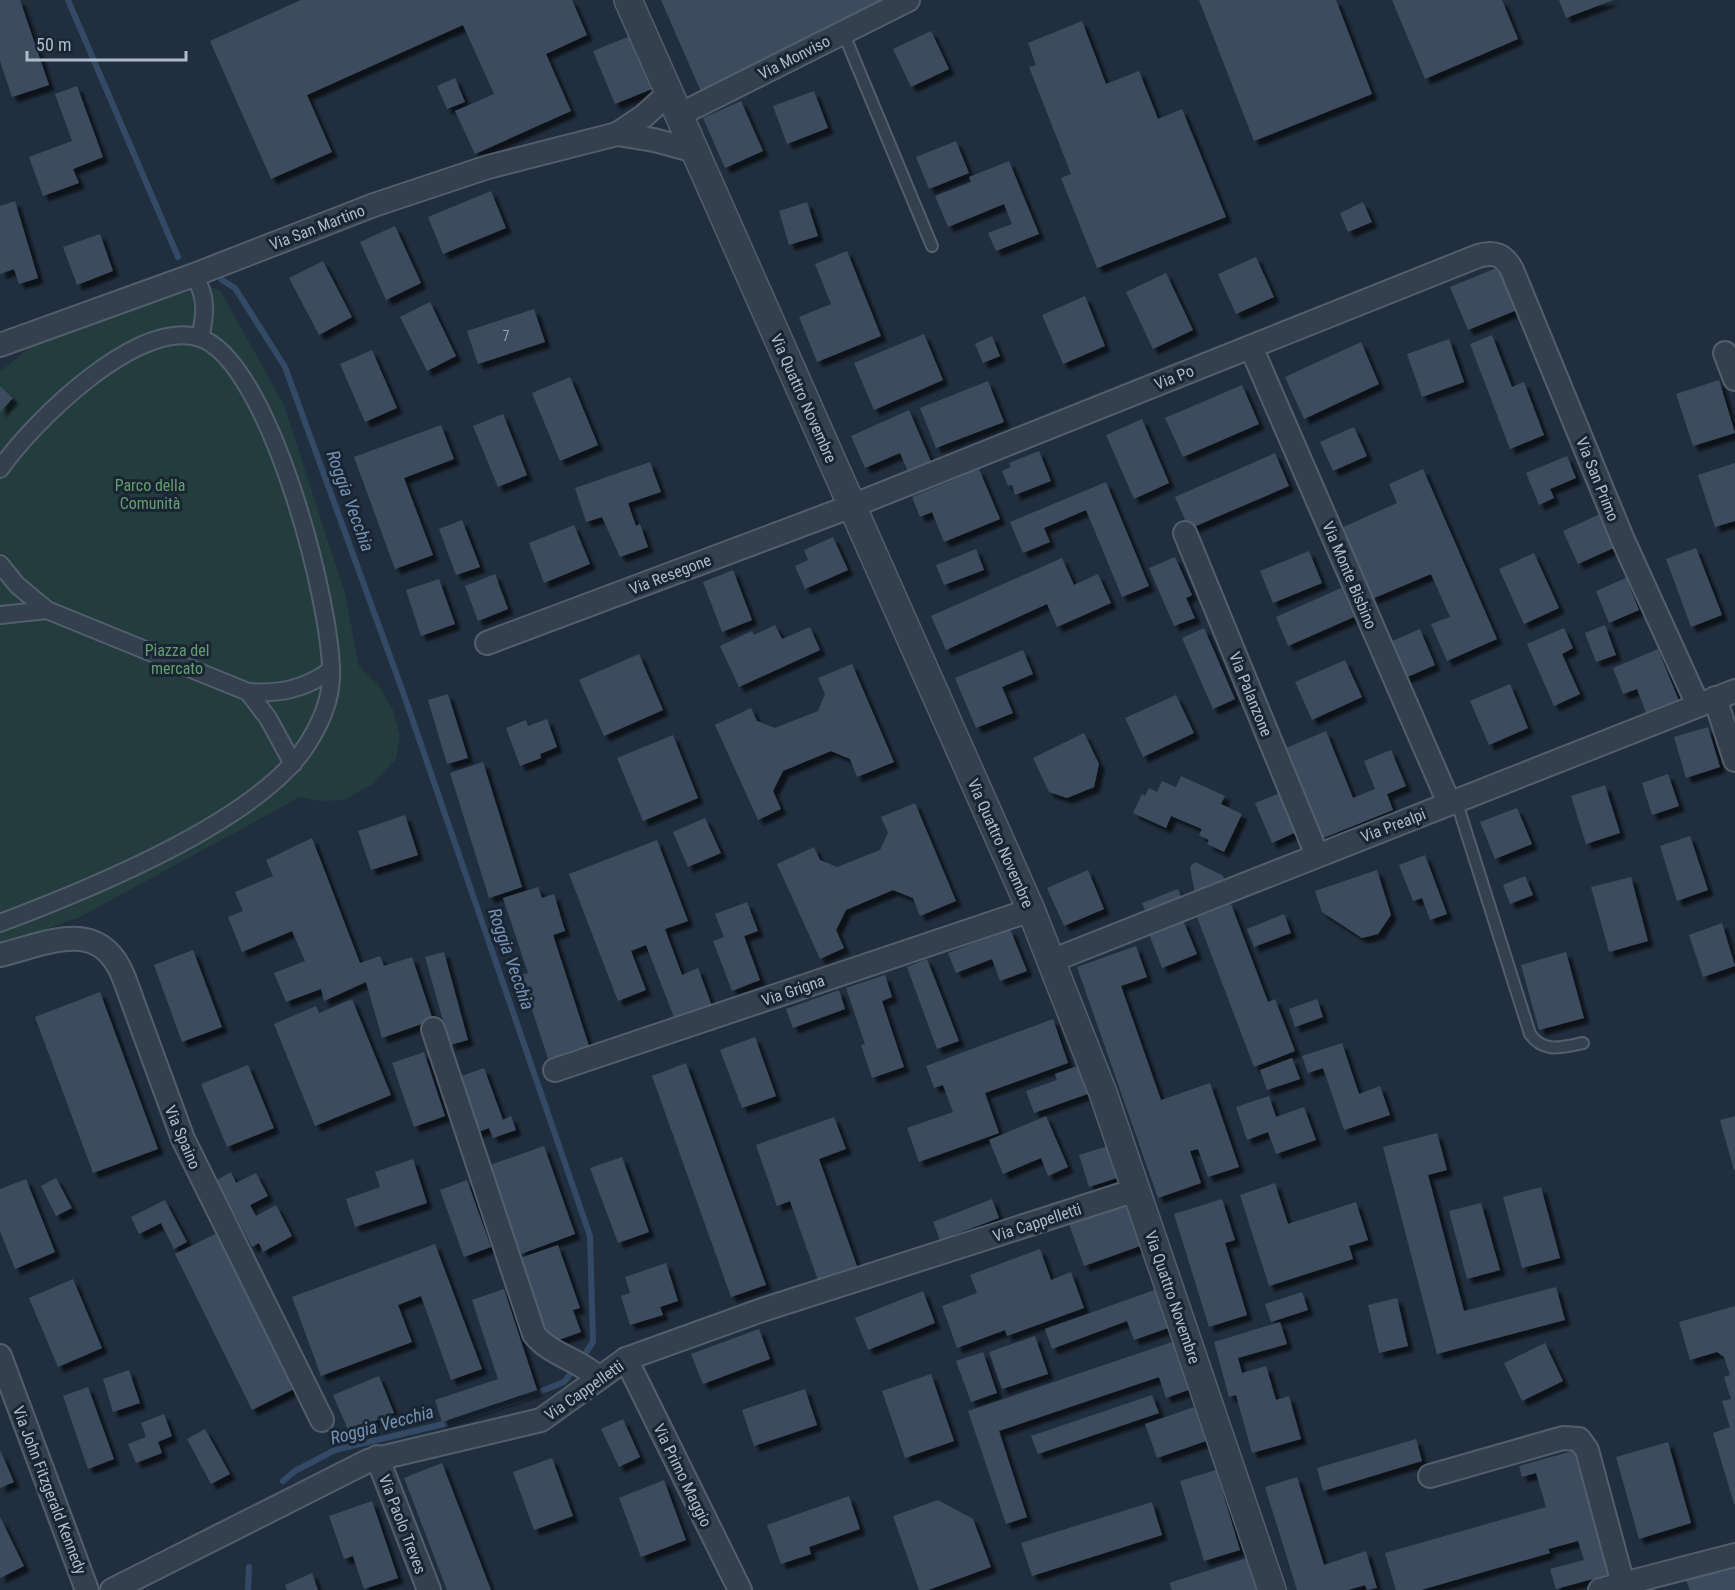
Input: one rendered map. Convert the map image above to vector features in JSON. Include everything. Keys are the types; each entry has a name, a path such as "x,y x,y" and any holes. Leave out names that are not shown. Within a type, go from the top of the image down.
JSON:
{"street":[{"name":"Via Quattro Novembre","path":"628,0 1031,910 1103,1093 1272,1590"},
{"name":"Via Monviso","path":"617,134 644,117 843,32 908,0"},
{"path":"617,134 654,140 695,151"},
{"name":"Via San Martino","path":"0,345 24,339 384,202 488,167 617,134"},
{"name":"Via Po","path":"852,506 1478,256 1498,254"},
{"name":"Via San Primo","path":"1498,254 1512,270 1623,540 1716,698 1735,760"},
{"path":"194,275 203,292 205,303 200,338"},
{"path":"0,468 44,416 74,389 102,369 165,338 184,335 200,338 220,349 237,368 271,434 299,512 324,618 331,670 324,711 308,743 293,764 246,803 166,850 115,875 0,923"},
{"name":"Via San Martino","path":"0,356 24,339"},
{"name":"Via Monte Bisbino","path":"1251,347 1453,802"},
{"path":"1725,353 1735,379"},
{"name":"Via Resegone","path":"487,643 852,506"},
{"name":"Via Palanzone","path":"1185,533 1317,855"},
{"path":"0,564 17,585 47,610 248,692 290,690 307,685 331,670"},
{"path":"0,615 47,610"},
{"path":"248,692 268,718 293,764"},
{"name":"Via Prealpi","path":"1051,961 1716,698"},
{"name":"Via Grigna","path":"555,1070 1031,910"},
{"name":"Via Spaino","path":"0,956 76,938 97,942 113,956 124,978 183,1140 322,1420"},
{"path":"433,1029 532,1329 541,1342 586,1368"},
{"name":"Via Cappelletti","path":"112,1590 190,1552 337,1474 378,1457 534,1423 554,1413 586,1368 626,1359 762,1310 1136,1190"},
{"name":"Via John Fitzgerald Kennedy","path":"0,1356 87,1590"},
{"name":"Via Primo Maggio","path":"626,1359 740,1590"},
{"path":"1430,1476 1563,1438 1579,1438 1587,1450 1623,1584"},
{"name":"Via Paolo Treves","path":"378,1457 429,1590"},
{"path":"1600,1590 1735,1555"}],"lane":[{"path":"843,32 932,246"},
{"path":"1453,802 1530,1034 1539,1044 1553,1048 1583,1043"}],"green space":[{"name":"Piazza del mercato","path":"194,283 220,290 284,405 345,594 359,666 379,686 393,710 400,736 396,759 371,785 344,800 319,801 300,797 80,917 0,946 0,372 29,348"}],"building":[{"path":"0,0 20,0 49,85 12,97 0,61"},
{"path":"301,0 572,0 587,35 546,54 571,111 475,154 455,111 494,94 463,25 307,95 332,152 271,179 210,41"},
{"path":"661,0 898,0 702,94"},
{"path":"1199,0 1336,0 1372,94 1254,141"},
{"path":"1392,0 1502,0 1518,39 1425,79"},
{"path":"1559,0 1613,0 1566,18"},
{"path":"1082,21 1106,84 1139,71 1158,119 1182,109 1226,217 1097,268 1061,178 1071,174 1029,67 1036,65 1028,43"},
{"path":"931,31 949,69 911,87 893,49"},
{"path":"630,36 652,89 615,104 593,51"},
{"path":"455,78 465,102 447,109 437,86"},
{"path":"77,86 103,157 73,169 79,183 43,196 29,157 72,141 55,94"},
{"path":"814,91 828,128 787,144 773,106"},
{"path":"741,101 763,151 725,168 703,118"},
{"path":"956,141 969,173 929,189 916,157"},
{"path":"1009,161 1039,234 996,251 988,233 1012,224 1004,204 948,227 935,196 971,182 969,177"},
{"path":"491,191 506,228 443,254 428,217"},
{"path":"15,201 38,278 19,284 14,269 0,274 0,206"},
{"path":"807,202 818,236 789,245 779,211"},
{"path":"1363,202 1372,222 1348,232 1340,213"},
{"path":"395,226 421,283 386,300 360,242"},
{"path":"100,234 113,271 77,285 63,247"},
{"path":"847,251 881,336 817,362 799,317 831,304 815,264"},
{"path":"1256,257 1274,297 1236,314 1218,274"},
{"path":"323,261 352,317 319,335 289,278"},
{"path":"1499,267 1517,310 1468,330 1450,287"},
{"path":"1166,273 1193,330 1153,349 1126,292"},
{"path":"1085,296 1105,346 1063,364 1042,315"},
{"path":"430,302 456,356 427,371 400,317"},
{"path":"534,309 545,342 478,364 467,331"},
{"path":"924,334 943,380 874,410 854,363"},
{"path":"1492,335 1512,387 1524,382 1544,435 1510,449 1470,344"},
{"path":"992,336 1000,356 983,363 975,344"},
{"path":"1449,339 1464,382 1422,397 1407,354"},
{"path":"1361,342 1379,384 1304,419 1285,377"},
{"path":"372,350 397,408 365,422 340,364"},
{"path":"570,377 598,445 560,461 532,393"},
{"path":"1719,380 1735,433 1693,446 1676,394"},
{"path":"988,381 1004,422 936,448 920,408"},
{"path":"1242,385 1259,424 1183,457 1165,418"},
{"path":"0,386 13,398 0,412"},
{"path":"909,410 933,466 910,476 900,453 865,468 851,436"},
{"path":"503,414 527,475 498,487 473,426"},
{"path":"1142,419 1169,483 1134,499 1106,435"},
{"path":"441,425 454,459 404,478 433,555 395,569 354,457"},
{"path":"1354,427 1367,456 1333,471 1320,442"},
{"path":"1039,451 1051,481 1015,495 1012,485 1008,486 1002,471 1011,467 1009,463"},
{"path":"1275,453 1289,486 1189,529 1175,497"},
{"path":"1567,456 1576,478 1550,489 1554,498 1539,505 1526,473"},
{"path":"650,462 661,492 628,503 636,526 640,524 648,547 620,557 602,517 586,522 575,488"},
{"path":"1735,463 1735,521 1715,527 1698,475"},
{"path":"979,469 1000,519 944,542 932,512 920,517 912,497"},
{"path":"1423,469 1497,639 1447,661 1431,624 1450,617 1431,574 1372,599 1341,528 1397,503 1389,484"},
{"path":"1106,482 1149,586 1122,597 1086,510 1044,528 1050,542 1023,553 1010,522"},
{"path":"1602,513 1618,546 1578,564 1563,531"},
{"path":"462,520 480,567 456,575 439,529"},
{"path":"574,525 590,564 544,583 529,543"},
{"path":"833,537 848,570 805,589 795,566 808,560 804,550"},
{"path":"1696,548 1722,615 1691,627 1666,559"},
{"path":"976,549 984,570 944,585 936,565"},
{"path":"1309,551 1322,583 1273,603 1260,571"},
{"path":"1534,553 1559,608 1524,624 1499,569"},
{"path":"1175,557 1192,595 1186,598 1195,618 1174,626 1149,568"},
{"path":"1062,558 1074,585 1098,574 1111,603 1057,627 1047,604 946,650 931,616"},
{"path":"733,570 752,620 722,632 703,582"},
{"path":"495,574 508,609 478,621 465,586"},
{"path":"1626,578 1639,610 1609,623 1596,591"},
{"path":"439,579 455,624 421,636 406,590"},
{"path":"1341,588 1354,617 1288,646 1276,617"},
{"path":"775,625 782,639 810,627 820,650 739,687 720,646 752,631 754,635"},
{"path":"1605,625 1616,655 1596,662 1585,633"},
{"path":"1204,628 1235,699 1213,709 1182,638"},
{"path":"1564,628 1573,648 1562,654 1580,694 1554,706 1527,644"},
{"path":"1420,629 1435,665 1405,678 1390,642"},
{"path":"1658,649 1679,701 1647,715 1637,689 1623,694 1613,668"},
{"path":"1023,650 1033,674 1002,687 1013,713 976,728 955,678"},
{"path":"639,654 663,710 604,736 579,680"},
{"path":"1345,660 1362,697 1312,720 1295,682"},
{"path":"852,664 894,762 857,777 850,759 831,751 783,771 773,791 781,809 758,820 715,725 751,708 757,721 775,728 818,711 825,694 818,678"},
{"path":"1510,684 1528,728 1489,745 1470,701"},
{"path":"448,694 468,758 447,764 428,700"},
{"path":"1176,695 1194,733 1143,757 1125,718"},
{"path":"547,719 557,747 540,754 541,758 520,766 506,728 526,720 528,726"},
{"path":"1708,727 1720,767 1686,778 1674,737"},
{"path":"1326,731 1353,798 1375,789 1364,761 1391,750 1406,786 1387,794 1393,810 1316,841 1279,751"},
{"path":"1084,733 1099,764 1094,787 1067,798 1049,792 1033,758"},
{"path":"673,735 698,798 643,821 617,758"},
{"path":"483,762 522,887 489,898 450,773"},
{"path":"1668,774 1679,806 1652,815 1642,783"},
{"path":"1181,776 1225,796 1221,804 1242,814 1224,852 1207,844 1209,840 1199,835 1202,829 1171,816 1166,828 1133,813 1142,794 1145,796 1149,788 1157,792 1162,781 1176,787"},
{"path":"1605,785 1620,833 1586,844 1571,796"},
{"path":"1285,791 1301,830 1272,843 1255,803"},
{"path":"915,803 956,901 920,916 913,898 893,890 846,910 836,930 844,948 820,959 777,864 814,847 820,860 837,867 880,850 888,833 881,817"},
{"path":"1517,808 1532,844 1495,859 1480,822"},
{"path":"405,815 418,855 371,870 358,831"},
{"path":"705,818 721,853 688,867 673,832"},
{"path":"1690,836 1708,890 1677,901 1660,846"},
{"path":"312,838 360,963 380,956 384,966 412,957 433,1020 382,1038 366,982 324,1001 321,989 286,1002 274,973 305,961 292,931 242,952 228,917 243,911 235,892 273,876 266,860"},
{"path":"657,840 688,921 665,929 682,975 698,968 712,1006 675,1020 646,945 631,951 646,990 618,1001 569,874"},
{"path":"1425,855 1447,914 1430,920 1422,898 1413,901 1399,865"},
{"path":"1195,862 1222,875 1229,886 1196,899 1190,867"},
{"path":"1088,870 1104,909 1064,926 1047,888"},
{"path":"1377,870 1391,915 1378,934 1362,938 1322,912 1315,891"},
{"path":"1525,876 1533,895 1510,904 1503,885"},
{"path":"1631,877 1648,941 1609,952 1591,887"},
{"path":"538,887 542,898 554,894 565,931 553,935 589,1046 548,1059 521,975 528,973 503,898"},
{"path":"1178,889 1184,904 1148,917 1142,903"},
{"path":"747,902 758,931 744,936 760,980 732,991 713,941 724,937 715,914"},
{"path":"1231,904 1268,1002 1275,999 1295,1051 1254,1067 1197,917"},
{"path":"1284,914 1291,933 1254,947 1247,929"},
{"path":"1183,920 1197,954 1162,968 1149,934"},
{"path":"1722,923 1735,966 1703,977 1689,935"},
{"path":"1010,929 1027,971 1000,981 992,959 956,973 948,953"},
{"path":"1136,946 1147,977 1121,986 1161,1100 1210,1083 1239,1167 1208,1177 1198,1149 1190,1151 1201,1183 1158,1198 1077,967"},
{"path":"193,950 222,1027 182,1042 154,965"},
{"path":"444,952 468,1040 450,1045 425,957"},
{"path":"1566,952 1584,1018 1539,1030 1521,965"},
{"path":"927,959 959,1041 937,1049 907,967"},
{"path":"885,975 892,997 882,1001 904,1067 872,1078 861,1045 865,1044 846,988"},
{"path":"839,990 845,1009 793,1028 786,1009"},
{"path":"100,992 158,1149 93,1173 35,1017"},
{"path":"352,999 391,1095 315,1126 274,1024 316,1006 319,1013"},
{"path":"1317,999 1323,1017 1295,1027 1289,1009"},
{"path":"1053,1019 1068,1063 985,1093 999,1133 919,1162 907,1128 953,1112 943,1085 934,1088 926,1066"},
{"path":"755,1037 776,1096 742,1108 720,1050"},
{"path":"1342,1043 1359,1094 1380,1086 1390,1115 1344,1130 1323,1068 1308,1073 1302,1056"},
{"path":"424,1052 445,1116 414,1127 392,1063"},
{"path":"1292,1058 1300,1079 1267,1090 1260,1070"},
{"path":"686,1063 766,1285 731,1297 652,1076"},
{"path":"1083,1064 1093,1092 1034,1113 1026,1091 1057,1080 1055,1074"},
{"path":"248,1065 274,1128 227,1147 201,1084"},
{"path":"484,1068 503,1120 511,1116 516,1130 493,1138 489,1128 473,1134 453,1079"},
{"path":"1269,1096 1276,1117 1304,1107 1316,1140 1276,1154 1268,1132 1247,1140 1236,1107"},
{"path":"1046,1116 1068,1167 1048,1176 1041,1158 1003,1174 989,1140"},
{"path":"1735,1116 1735,1170 1734,1170 1720,1120"},
{"path":"834,1117 846,1149 819,1159 858,1269 819,1283 790,1201 777,1206 756,1145"},
{"path":"1437,1133 1447,1170 1428,1175 1464,1311 1556,1287 1565,1320 1437,1354 1383,1147"},
{"path":"544,1146 575,1234 521,1254 490,1165"},
{"path":"1108,1146 1117,1178 1089,1187 1079,1155"},
{"path":"622,1157 649,1232 618,1243 590,1168"},
{"path":"413,1159 427,1203 355,1227 346,1199 380,1187 375,1172"},
{"path":"231,1172 236,1183 256,1173 268,1196 250,1205 256,1216 276,1205 292,1236 263,1252 259,1243 252,1247 217,1180"},
{"path":"56,1178 72,1208 56,1216 41,1186"},
{"path":"26,1179 55,1252 15,1269 0,1231 0,1189"},
{"path":"467,1180 491,1247 464,1257 440,1190"},
{"path":"1275,1183 1288,1224 1356,1202 1368,1240 1349,1246 1353,1259 1269,1286 1240,1195"},
{"path":"1541,1187 1560,1258 1522,1268 1503,1197"},
{"path":"992,1199 999,1218 940,1240 933,1222"},
{"path":"1222,1199 1235,1240 1225,1243 1247,1315 1209,1327 1174,1214"},
{"path":"165,1200 187,1242 174,1249 161,1223 139,1234 131,1217"},
{"path":"1125,1203 1140,1246 1084,1266 1069,1224"},
{"path":"1481,1203 1500,1270 1467,1279 1449,1211"},
{"path":"217,1233 294,1389 252,1410 175,1254"},
{"path":"435,1244 482,1369 451,1380 421,1296 398,1305 412,1342 321,1376 292,1297"},
{"path":"558,1245 580,1308 573,1310 581,1332 550,1343 520,1258"},
{"path":"1040,1249 1051,1280 1071,1272 1084,1308 1007,1336 1005,1330 957,1348 942,1306 977,1293 970,1275"},
{"path":"666,1263 678,1301 660,1307 663,1315 630,1325 621,1296 630,1293 625,1277"},
{"path":"73,1279 102,1348 58,1367 29,1298"},
{"path":"1160,1288 1174,1326 1134,1340 1127,1321 1052,1349 1045,1329"},
{"path":"504,1289 537,1390 442,1422 435,1400 498,1379 472,1300"},
{"path":"923,1291 935,1323 868,1350 855,1318"},
{"path":"1302,1292 1308,1310 1271,1322 1265,1304"},
{"path":"1397,1298 1408,1346 1379,1353 1368,1305"},
{"path":"1735,1306 1734,1504 1713,1433 1730,1427 1722,1401 1731,1399 1724,1377 1730,1375 1724,1357 1717,1352 1690,1360 1679,1322"},
{"path":"1280,1322 1287,1344 1238,1358 1242,1373 1266,1366 1276,1400 1289,1396 1301,1439 1252,1453 1236,1395 1229,1397 1214,1342"},
{"path":"759,1329 770,1359 703,1384 691,1354"},
{"path":"1035,1336 1048,1374 1002,1389 989,1352"},
{"path":"1175,1341 1191,1389 1166,1398 1159,1377 999,1431 1027,1517 1006,1524 968,1411"},
{"path":"1545,1343 1563,1381 1522,1401 1504,1363"},
{"path":"983,1352 997,1393 971,1402 956,1361"},
{"path":"129,1370 140,1403 113,1412 103,1379"},
{"path":"931,1374 954,1441 905,1458 882,1391"},
{"path":"379,1376 394,1413 349,1432 333,1395"},
{"path":"88,1387 114,1459 88,1469 63,1396"},
{"path":"805,1389 817,1425 754,1446 742,1410"},
{"path":"1152,1395 1159,1413 1038,1454 1031,1436"},
{"path":"1194,1407 1206,1441 1157,1458 1145,1424"},
{"path":"164,1414 172,1436 158,1442 162,1453 136,1463 128,1444 146,1437 141,1423"},
{"path":"623,1419 640,1457 619,1467 601,1429"},
{"path":"205,1429 230,1474 211,1484 187,1439"},
{"path":"1416,1439 1422,1461 1323,1491 1317,1468"},
{"path":"1668,1442 1691,1523 1639,1539 1616,1457"},
{"path":"0,1450 14,1482 0,1488"},
{"path":"1576,1450 1611,1574 1556,1589 1550,1569 1584,1560 1578,1541 1548,1549 1550,1553 1421,1590 1396,1590 1385,1553 1546,1507 1536,1473 1522,1477 1519,1466"},
{"path":"552,1458 573,1516 534,1530 513,1472"},
{"path":"442,1463 491,1590 447,1590 404,1478"},
{"path":"1216,1470 1240,1550 1204,1561 1180,1481"},
{"path":"1297,1477 1324,1565 1366,1551 1377,1588 1367,1590 1365,1585 1348,1590 1297,1590 1265,1487"},
{"path":"664,1480 686,1540 641,1557 619,1498"},
{"path":"849,1496 860,1529 809,1547 811,1554 781,1564 767,1525"},
{"path":"938,1500 973,1519 991,1567 928,1590 919,1590 893,1516"},
{"path":"372,1501 398,1578 364,1589 353,1556 344,1559 329,1516"},
{"path":"1152,1502 1162,1535 1032,1576 1021,1543"},
{"path":"0,1517 24,1566 0,1578"},
{"path":"1735,1557 1735,1590 1690,1590 1683,1573"},
{"path":"1247,1558 1257,1590 1172,1590 1169,1583"},
{"path":"312,1573 318,1590 287,1590 285,1585"}],"waterway":[{"name":"Roggia Vecchia","path":"68,0 178,257"},
{"name":"Roggia Vecchia","path":"222,280 235,288 285,367 404,695 590,1236 593,1342 581,1360"},
{"name":"Roggia Vecchia","path":"283,1481 295,1471 335,1450 452,1422 519,1400 564,1382 575,1368"},
{"name":"Roggia Vecchia","path":"248,1590 249,1567"}],"park label":[{"name":"Parco della Comunità","path":"150,494"}]}
